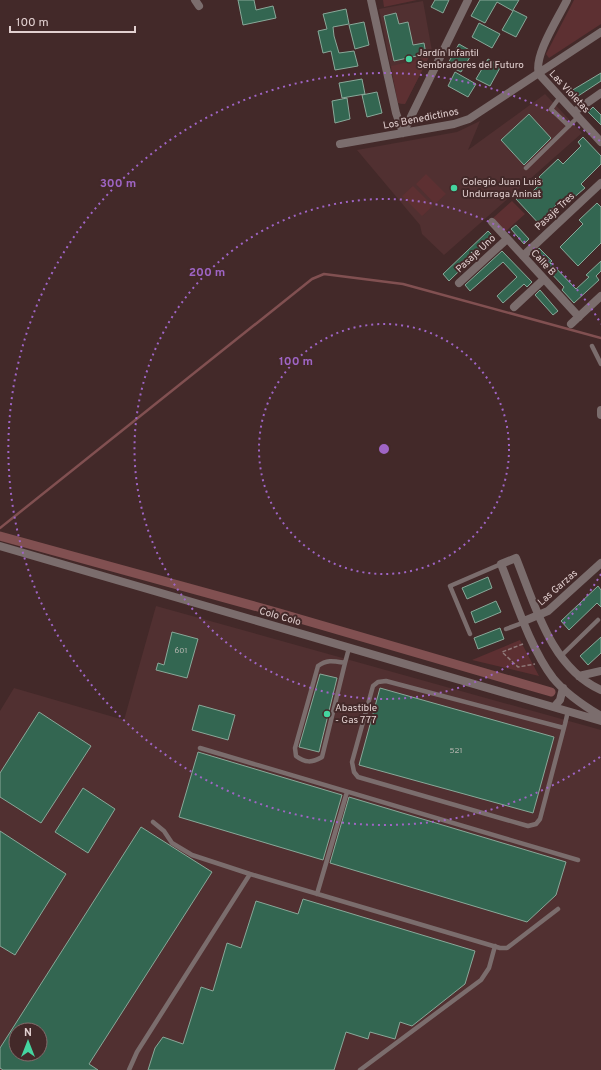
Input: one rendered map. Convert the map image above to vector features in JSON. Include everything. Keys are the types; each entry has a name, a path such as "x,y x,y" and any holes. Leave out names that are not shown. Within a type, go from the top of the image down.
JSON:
{"street":[{"path":"371,0 396,112 403,133"},
{"path":"403,133 468,0"},
{"path":"538,74 538,60 567,0"},
{"name":"Los Benedictinos","path":"340,144 454,124 469,119 601,32"},
{"name":"Las Violetas","path":"538,74 601,142"},
{"path":"576,115 601,93"},
{"name":"Pasaje Tres","path":"523,256 601,183"},
{"name":"Calle B","path":"492,222 578,317"},
{"name":"Pasaje Uno","path":"459,283 507,239"},
{"path":"514,307 544,279"},
{"path":"571,324 601,296"},
{"name":"Colo Colo","path":"0,546 601,721"},
{"path":"601,690 587,683 561,656 540,616 516,558 501,564 542,661 563,688 586,708 601,716"},
{"name":"Las Garzas","path":"524,621 540,616 552,608 601,563"},
{"path":"579,676 601,671"},
{"path":"554,707 560,700 563,688"}],"lane":[{"path":"560,97 551,109 569,126"},
{"path":"526,168 569,126 576,115"},
{"path":"592,346 601,364"},
{"path":"470,634 450,586 501,564"},
{"path":"561,656 598,620"},
{"path":"506,628 524,621"},
{"path":"345,663 330,660 324,661 318,666 295,748 296,756 303,761 314,762 322,757 349,648"},
{"path":"564,728 386,681 378,682 373,686 352,762 354,772 358,777 528,826 536,824 540,819 564,728 568,711"},
{"path":"200,748 578,860"},
{"path":"318,894 347,792"},
{"path":"154,822 164,831 172,843 192,855 250,874 495,946 507,948 558,909"},
{"path":"129,1070 137,1052 250,874"},
{"path":"360,1070 481,980 489,968 495,946"}],"path":[{"path":"525,643 502,652 518,667 536,664"}],"shaded area":[{"path":"383,0 417,0 384,7"},
{"path":"574,0 601,0 601,24 549,58 546,54"},
{"name":"Jardín Infantil Sembradores del Futuro","path":"423,1 432,51 405,104 401,104 398,103 379,9"},
{"path":"429,57 405,104 398,103 391,66"},
{"name":"Colegio Juan Luis Undurraga Aninat","path":"545,94 582,133 444,255 422,234 420,225 357,150 457,132 480,121 468,150"},
{"path":"426,174 446,194 435,204 416,184"},
{"path":"413,186 433,206 422,216 402,196"},
{"path":"512,201 525,214 505,232 493,218"},
{"path":"156,606 601,730 601,1070 0,1070 0,711 14,688 124,720"},
{"path":"520,640 539,676 472,660"}],"building":[{"path":"238,0 254,0 256,10 273,6 276,18 243,25"},
{"path":"435,0 449,0 443,13 431,7"},
{"path":"480,0 519,0 513,10 527,17 516,37 502,30 513,11 497,2 485,23 471,16"},
{"path":"346,9 349,24 333,27 334,36 339,53 354,51 358,66 335,70 331,51 323,53 318,31 327,29 323,14"},
{"path":"396,13 399,24 408,22 413,45 424,43 426,54 394,61 384,16"},
{"path":"364,22 369,45 355,49 349,25"},
{"path":"479,23 500,34 492,48 472,37"},
{"path":"459,44 473,52 461,72 447,65"},
{"path":"488,59 501,66 490,86 476,79"},
{"path":"455,72 476,84 468,97 448,86"},
{"path":"601,73 601,81 575,98 571,91"},
{"path":"362,79 365,94 342,98 339,83"},
{"path":"377,92 382,113 367,117 362,95"},
{"path":"347,98 350,119 335,123 332,101"},
{"path":"593,107 601,115 601,125 588,112"},
{"path":"529,114 551,138 524,165 501,140"},
{"path":"583,137 601,156 601,164 581,184 585,188 565,205 561,200 543,218 547,222 542,227 516,199 521,194 525,199 543,181 539,177 558,159 563,164 581,146 578,142"},
{"path":"597,203 601,207 601,243 578,266 560,247 583,224 579,220"},
{"path":"516,225 529,239 524,244 511,229"},
{"path":"488,231 494,237 449,281 443,274"},
{"path":"539,248 552,261 546,266 534,253"},
{"path":"502,251 532,282 527,287 524,284 503,303 497,296 517,277 503,262 470,291 465,285"},
{"path":"601,261 601,271 596,276 599,280 574,303 562,290 564,287 546,268 551,263 576,289 589,277 586,275"},
{"path":"540,290 558,311 553,315 535,295"},
{"path":"488,577 492,588 467,599 462,588"},
{"path":"598,586 601,590 601,607 597,603 569,630 561,621"},
{"path":"496,601 501,612 475,623 471,612"},
{"path":"500,628 504,639 478,649 474,638"},
{"path":"172,632 198,639 187,678 156,670 158,663 164,665"},
{"path":"601,637 601,653 588,665 580,656"},
{"path":"320,674 337,678 319,752 299,747"},
{"path":"380,688 554,737 533,813 359,765"},
{"path":"199,705 235,715 228,740 192,730"},
{"path":"39,712 91,746 41,823 0,797 0,773"},
{"path":"198,752 342,795 323,860 179,817"},
{"path":"83,788 115,809 88,853 55,832"},
{"path":"349,797 566,862 556,895 527,922 330,863"},
{"path":"141,827 212,872 89,1064 98,1070 3,1070 0,1068 0,1048 8,1035 8,1062 48,1062 48,1022 17,1022"},
{"path":"0,831 66,874 15,955 0,946"},
{"path":"303,899 475,951 465,984 412,1026 400,1022 395,1039 370,1032 368,1039 346,1032 334,1070 148,1070 155,1048 163,1037 183,1044 201,987 213,991 227,943 241,948 256,901 298,914"}],"waterway":[{"path":"0,528 312,279 324,274 403,284 601,338"},
{"path":"0,536 276,612 551,692"}],"place":[{"name":"Jardín Infantil Sembradores del Futuro","path":"409,59"},
{"name":"Colegio Juan Luis Undurraga Aninat","path":"454,188"},
{"name":"Abastible - Gas 777","path":"327,714"}]}
